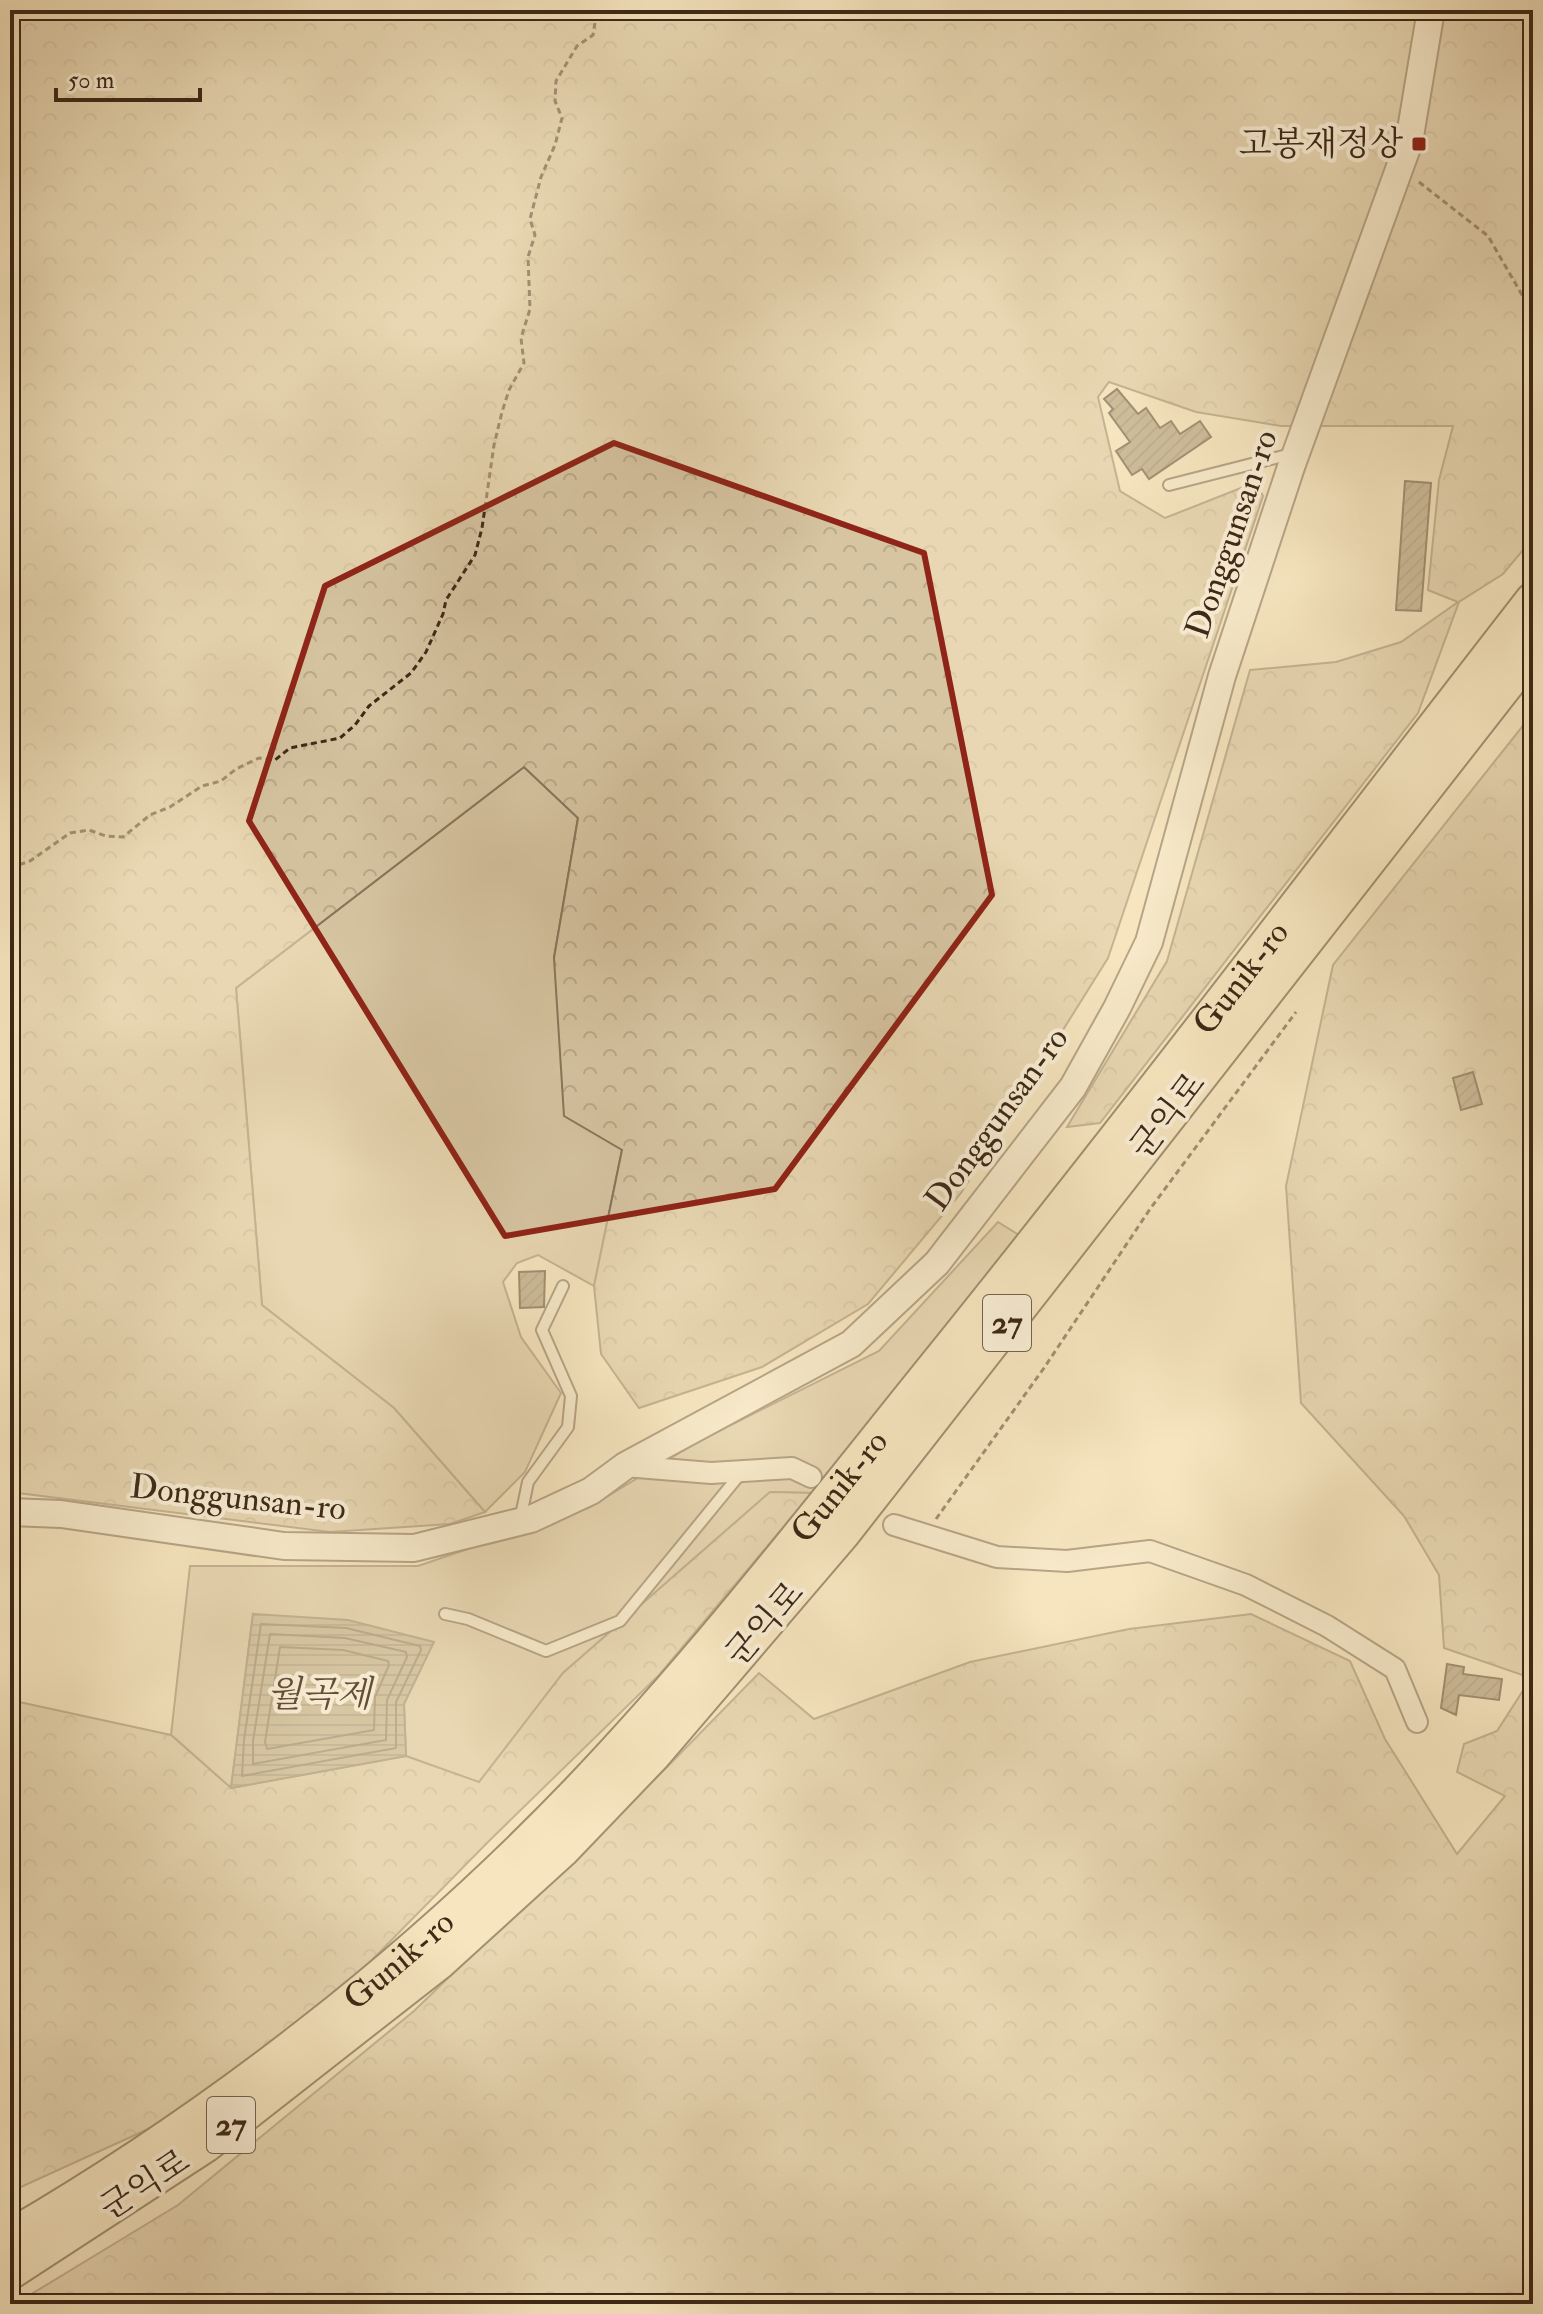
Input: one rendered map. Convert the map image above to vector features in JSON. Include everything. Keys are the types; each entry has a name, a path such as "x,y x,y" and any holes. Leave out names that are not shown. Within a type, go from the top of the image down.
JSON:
{"highway":[{"name":"Gunik-ro","path":"10,2237 67,2204 180,2130 351,2000 479,1888 576,1794 740,1608 1000,1287 1533,600"},
{"name":"군익로","path":"10,2272 205,2145 440,1961 562,1850 654,1754 842,1534 1533,650"}],"street":[{"name":"Donggunsan-ro","path":"10,1512 61,1514 284,1546 414,1548 531,1519 591,1491 625,1466 851,1344 937,1263 1073,1087 1149,942 1222,676 1297,452 1409,142 1431,10"},
{"path":"625,1466 711,1473 792,1468 811,1477"},
{"path":"894,1525 997,1557 1067,1561 1150,1551 1246,1585 1327,1626 1395,1669 1417,1722"}],"lane":[{"path":"1169,485 1297,452"},
{"path":"519,1522 528,1482 568,1427 571,1396 542,1330 563,1286"},
{"path":"445,1614 468,1619 546,1651 620,1621 742,1471"}],"path":[{"path":"10,868 30,861 70,833 89,830 106,836 123,837 150,815 170,807 202,786 221,781 247,763 259,758 275,760 290,748 340,738 369,706 411,673 426,652 446,600 475,555 502,412 509,390 524,363 521,338 530,309 528,257 535,235 530,219 562,118 555,101 556,81 577,46 593,35 597,10"},
{"path":"1400,168 1488,236 1533,314"},
{"path":"925,1535 1044,1368 1150,1209 1296,1012"}],"highlighted area":[{"path":"614,443 924,553 992,895 775,1189 505,1236 249,821 325,586"}],"green space":[{"path":"10,10 1533,10 1533,538 1503,574 1459,602 1418,713 1100,1123 1067,1127 1167,961 1250,670 1336,662 1401,642 1458,602 1428,590 1439,480 1453,426 1281,426 1196,412 1109,382 1098,397 1120,491 1165,518 1256,482 1263,496 1108,958 961,1193 868,1304 762,1367 639,1408 601,1354 594,1286 622,1150 564,1116 554,958 578,818 524,767 236,988 262,1305 394,1408 485,1512 450,1524 330,1532 10,1492"},
{"path":"1533,713 1533,2304 15,2304 178,2205 414,2011 671,1763 759,1673 814,1719 970,1662 1129,1629 1251,1614 1350,1661 1385,1739 1457,1854 1505,1796 1457,1772 1464,1744 1497,1731 1531,1678 1444,1648 1439,1575 1404,1516 1301,1403 1286,1186 1333,965"},
{"path":"524,767 578,818 554,958 622,1150 594,1286 538,1255 517,1263 503,1282 521,1337 561,1393 525,1472 485,1512 394,1408 262,1305 236,988"},
{"path":"998,1222 1019,1235 812,1493 770,1492 563,1673 479,1783 406,1756 404,1704 253,1614 231,1788 171,1735 190,1566 418,1566 588,1508 699,1441 879,1351"},
{"path":"770,1492 812,1493 659,1675 488,1842 304,2029 157,2125 10,2192 10,1700 171,1735 231,1788 406,1756 479,1782 563,1673"}],"water":[{"name":"월곡제","path":"253,1614 348,1620 434,1642 404,1704 406,1756 231,1788"}],"building":[{"path":"1117,389 1138,414 1146,408 1160,428 1171,421 1180,434 1200,421 1211,437 1149,479 1142,469 1132,475 1116,451 1130,442 1109,413 1113,409 1104,399"},
{"path":"1405,481 1431,483 1421,611 1396,610"},
{"path":"1473,1072 1482,1104 1461,1110 1453,1078"},
{"path":"545,1271 544,1307 520,1308 519,1272"},
{"path":"1447,1664 1464,1667 1463,1674 1502,1679 1499,1700 1459,1695 1456,1715 1441,1708"}],"place":[{"name":"고봉재정상","path":"1419,144"}]}
